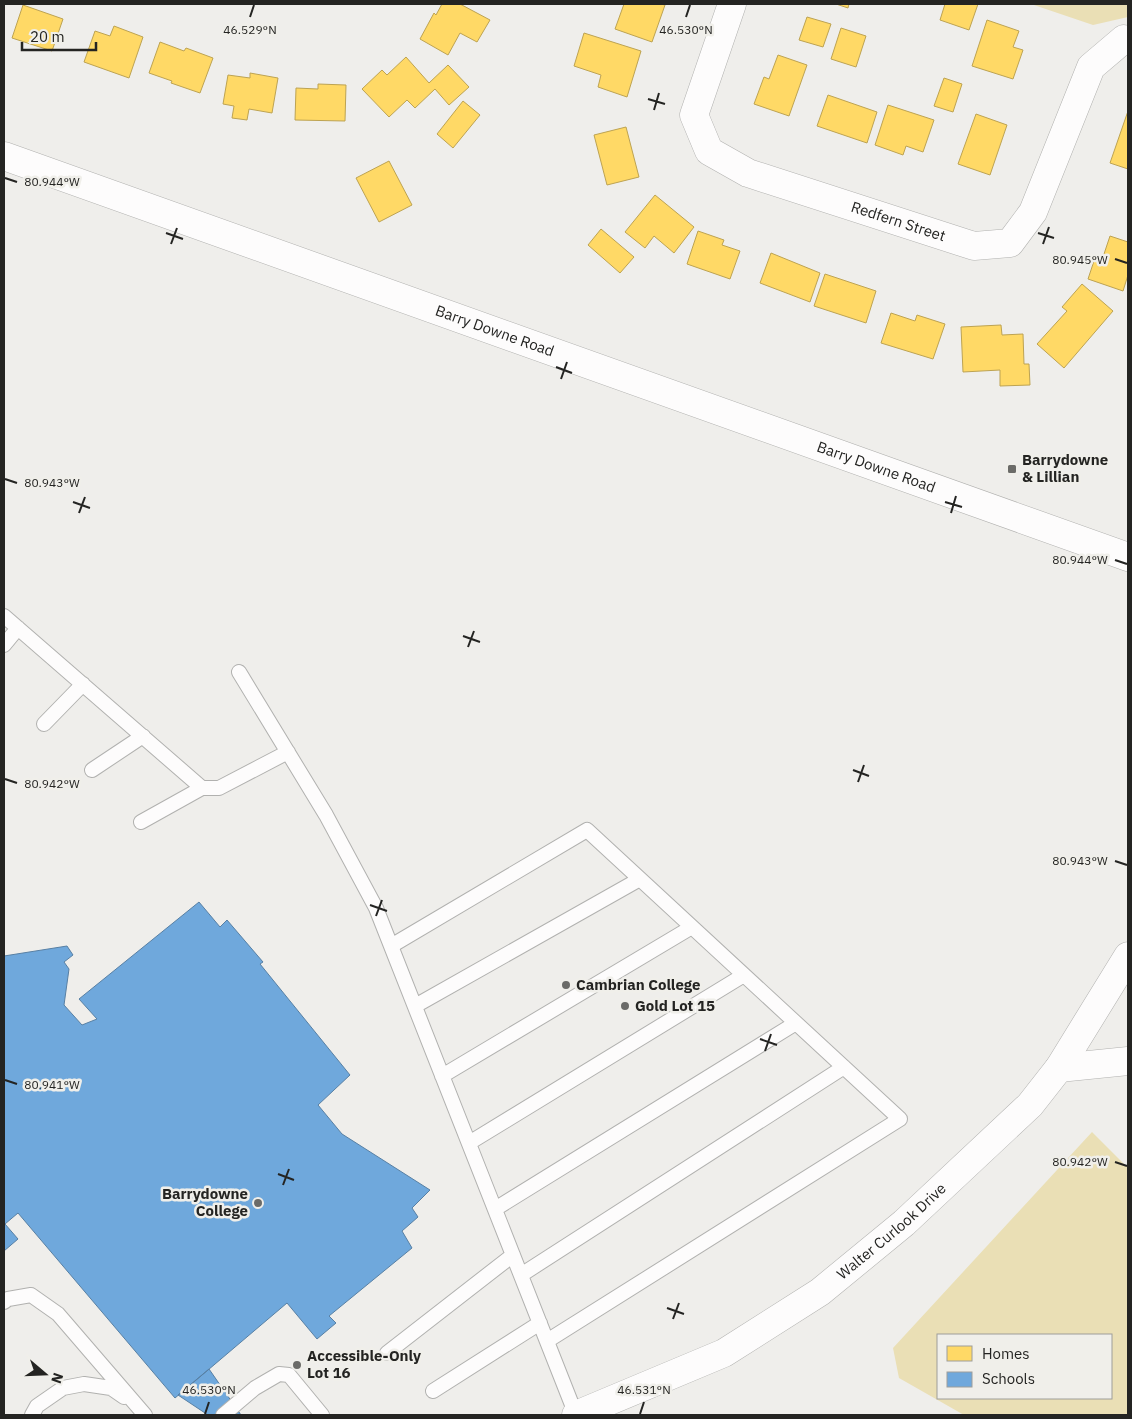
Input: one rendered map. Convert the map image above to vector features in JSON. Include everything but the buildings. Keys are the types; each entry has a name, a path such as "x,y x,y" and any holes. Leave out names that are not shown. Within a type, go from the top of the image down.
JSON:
{"street":[{"name":"Redfern Street","path":"732,4 694,114 709,151 748,173 974,246 1010,243 1033,212 1091,67 1124,39 1128,40"},
{"name":"Barry Downe Road","path":"4,156 1125,557"},
{"name":"Walter Curlook Drive","path":"576,1415 724,1353 820,1292 904,1223 1030,1105 1059,1068 1128,956"},
{"path":"1059,1068 1128,1061"}],"lane":[{"path":"4,616 202,788"},
{"path":"4,645 18,628"},
{"path":"239,672 326,815 376,908 576,1415"},
{"path":"44,724 83,684"},
{"path":"92,770 143,736"},
{"path":"141,822 202,788 219,788 288,752"},
{"path":"391,946 587,830 900,1119 547,1341"},
{"path":"415,1006 640,879"},
{"path":"442,1076 692,927"},
{"path":"469,1143 744,974"},
{"path":"495,1209 796,1023"},
{"path":"521,1275 844,1067"},
{"path":"387,1353 513,1255"},
{"path":"4,1302 8,1299 31,1295 58,1314 141,1411"},
{"path":"433,1391 540,1323"},
{"path":"223,1415 255,1388 279,1374 289,1375 322,1415"},
{"path":"32,1415 37,1406 63,1388 84,1384 111,1388 141,1411"}],"shaded area":[{"path":"1031,4 1128,4 1128,17 1093,25"},
{"path":"1092,1132 1128,1168 1128,1415 964,1415 899,1378 893,1348"}],"place":[{"name":"Barrydowne & Lillian","path":"1012,469"},
{"name":"Cambrian College","path":"566,985"},
{"name":"Gold Lot 15","path":"625,1006"},
{"name":"Barrydowne College","path":"258,1203"},
{"name":"Accessible-Only Lot 16","path":"297,1365"}]}
